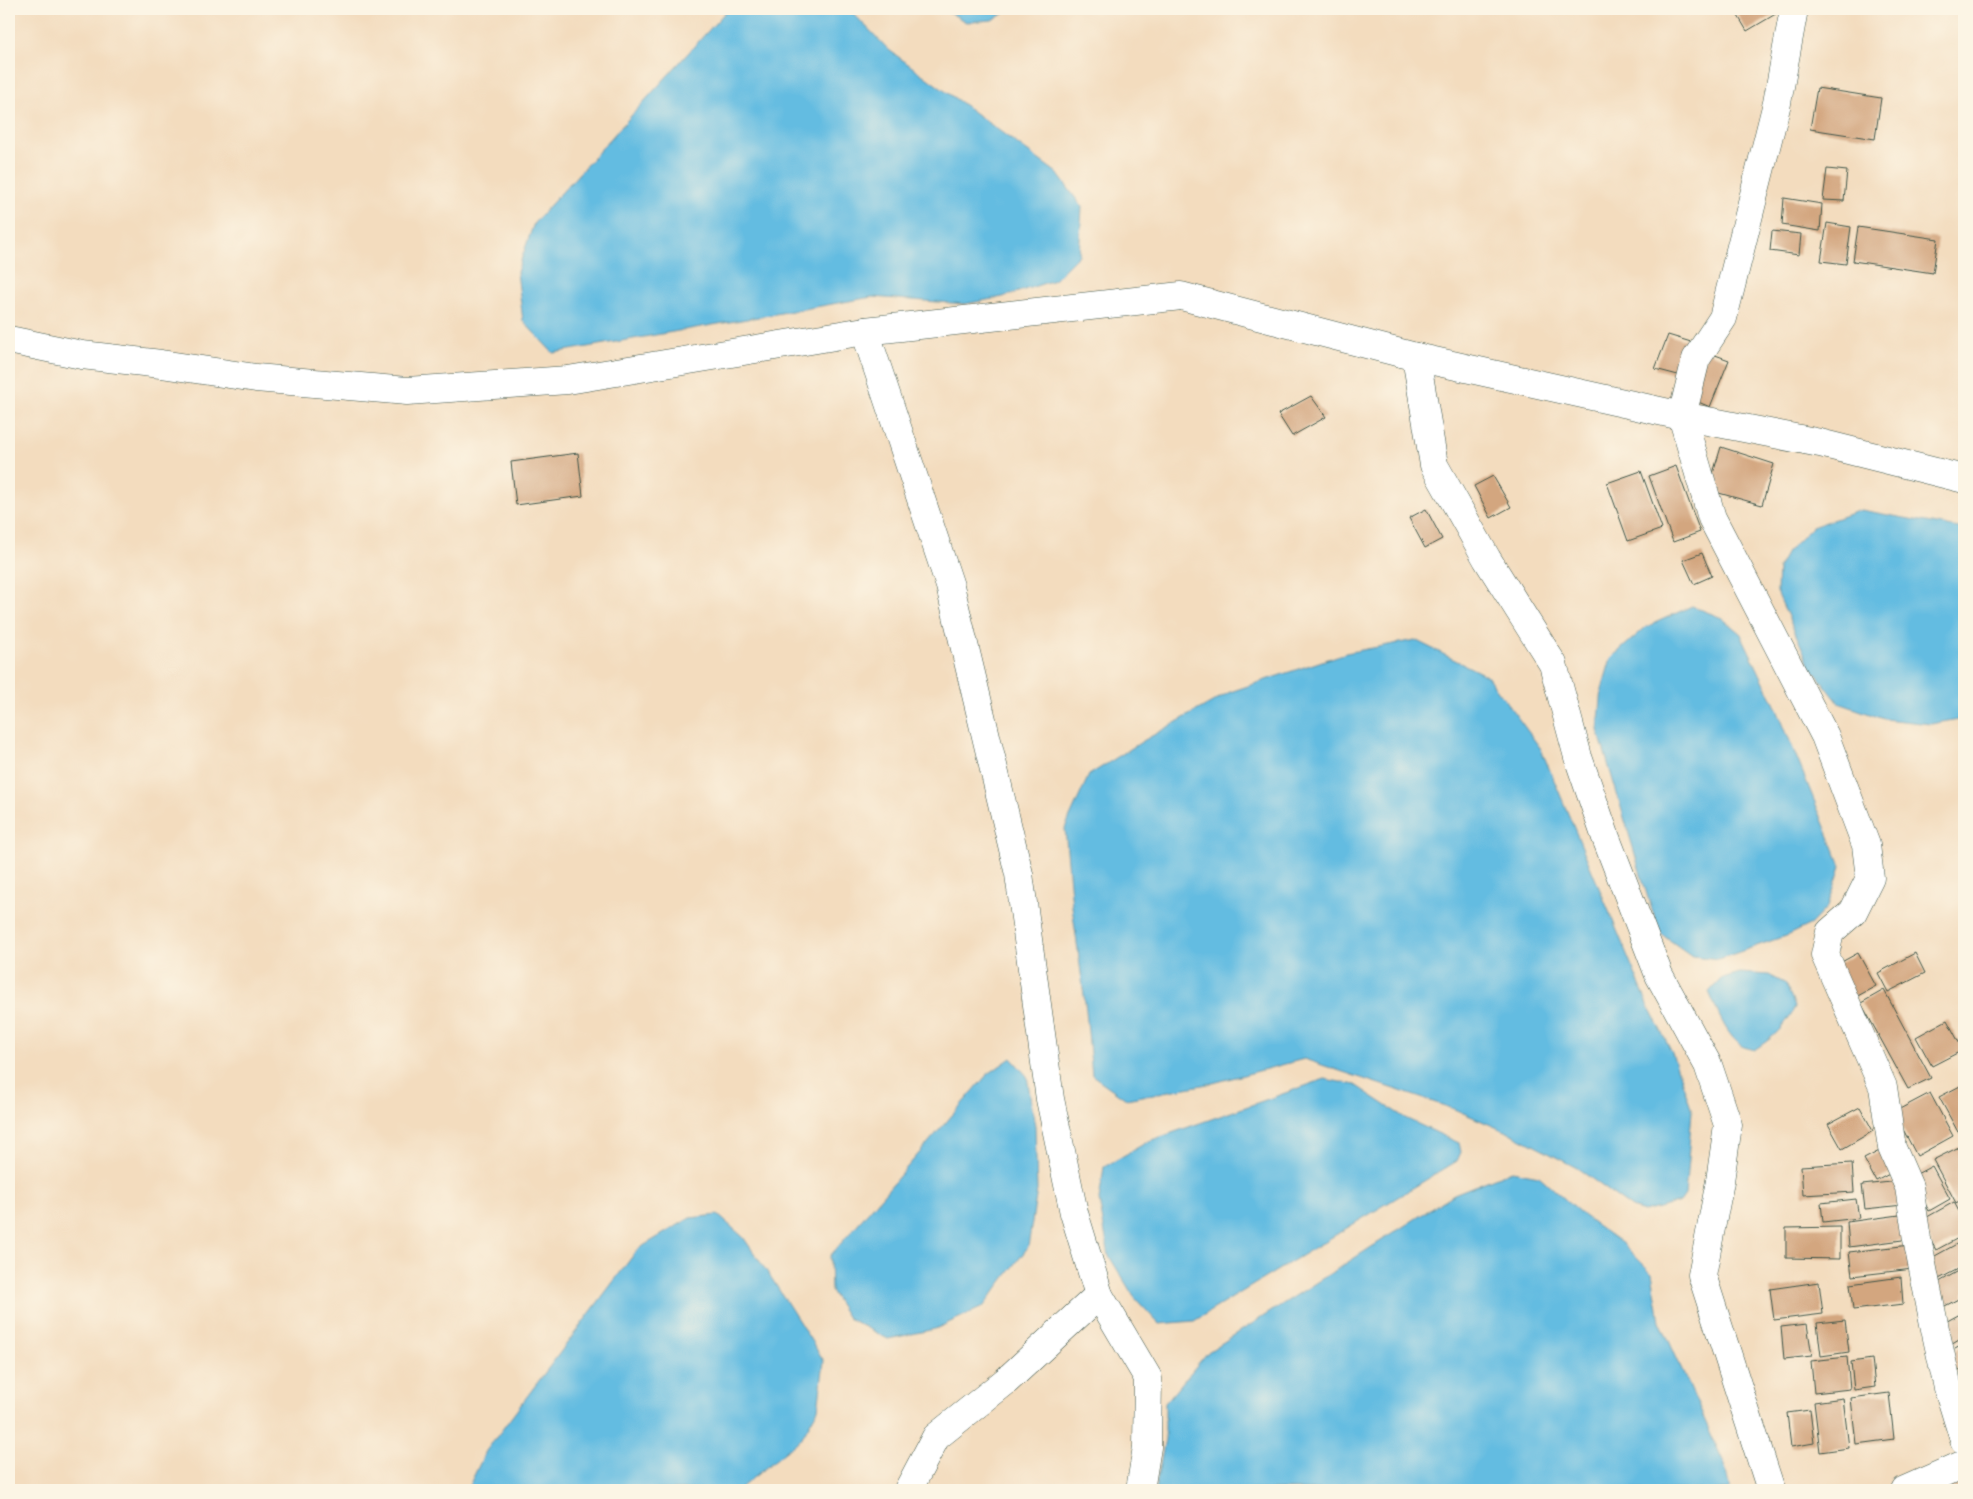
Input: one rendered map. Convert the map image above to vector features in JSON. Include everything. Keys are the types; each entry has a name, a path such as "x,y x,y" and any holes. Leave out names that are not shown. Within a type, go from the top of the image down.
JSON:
{"street":[{"path":"1794,9 1777,103 1723,318 1696,359 1682,416 1712,518 1826,736 1866,845 1870,878 1853,912 1830,932 1825,955 1883,1087 1892,1148 1909,1187 1933,1320 1948,1388 1964,1440"},
{"path":"9,340 82,355 256,378 407,391 568,380 865,331 1181,296 1416,357 1682,416 1820,443 1964,479"},
{"path":"865,331 950,586 1019,874 1050,1100 1074,1213 1099,1295 1148,1378 1147,1447 1140,1490"},
{"path":"1416,357 1434,466 1487,560 1553,664 1578,757 1606,838 1659,975 1708,1065 1728,1125 1720,1181 1702,1275 1771,1490"},
{"path":"908,1490 936,1437 1006,1381 1099,1295"},
{"path":"1905,1490 1964,1464"}],"water":[{"path":"728,9 849,9 889,50 1057,173 1082,207 1079,255 1054,280 1003,297 965,304 872,297 553,353 523,321 517,272 534,223"},
{"path":"944,9 1012,9 992,20 966,22"},
{"path":"1861,510 1964,529 1964,718 1931,724 1884,719 1839,703 1810,666 1777,592 1778,568 1787,552 1812,527"},
{"path":"1692,606 1722,618 1741,634 1776,707 1841,866 1828,906 1811,924 1788,935 1719,959 1692,956 1661,934 1648,898 1598,730 1602,689 1611,658 1646,627"},
{"path":"1415,640 1487,676 1541,749 1649,1007 1672,1053 1692,1111 1685,1195 1680,1202 1644,1212 1632,1208 1577,1168 1514,1135 1454,1109 1304,1059 1213,1083 1126,1099 1092,1075 1086,1010 1072,906 1065,828 1089,775 1143,741 1230,692 1346,653"},
{"path":"1740,973 1769,975 1786,984 1795,1007 1778,1032 1754,1050 1741,1045 1729,1033 1709,992 1722,978"},
{"path":"1011,1058 1027,1076 1035,1126 1037,1190 1028,1247 983,1307 935,1329 888,1339 848,1318 831,1291 830,1256 987,1075"},
{"path":"1325,1079 1355,1085 1405,1118 1459,1143 1461,1152 1457,1161 1194,1321 1159,1324 1134,1297 1109,1256 1099,1200 1104,1167 1149,1141"},
{"path":"1512,1171 1539,1176 1584,1216 1623,1244 1652,1273 1660,1321 1724,1463 1730,1490 1155,1490 1165,1439 1165,1403 1208,1352 1454,1194"},
{"path":"718,1215 743,1237 824,1361 818,1409 801,1439 738,1490 467,1490 486,1451 638,1249 690,1218"}],"building":[{"path":"1734,9 1777,9 1779,12 1747,31"},
{"path":"1817,88 1881,98 1875,139 1810,129"},
{"path":"1827,169 1847,171 1844,201 1823,200"},
{"path":"1784,198 1822,204 1820,231 1782,225"},
{"path":"1827,223 1851,227 1846,264 1821,261"},
{"path":"1858,227 1938,239 1933,273 1853,261"},
{"path":"1772,231 1801,234 1799,255 1770,251"},
{"path":"1668,335 1691,342 1678,375 1655,369"},
{"path":"1707,352 1729,360 1710,407 1689,398"},
{"path":"1311,396 1326,417 1292,436 1278,414"},
{"path":"1721,447 1774,464 1762,505 1708,490"},
{"path":"578,453 583,496 516,505 511,462"},
{"path":"1676,466 1700,532 1673,542 1649,476"},
{"path":"1641,471 1662,529 1628,541 1607,483"},
{"path":"1493,476 1511,507 1491,518 1474,486"},
{"path":"1426,509 1442,539 1425,548 1409,518"},
{"path":"1702,553 1712,576 1694,584 1683,560"},
{"path":"1858,953 1876,986 1854,998 1836,965"},
{"path":"1915,953 1925,973 1888,992 1878,973"},
{"path":"1884,990 1931,1078 1908,1089 1861,1003"},
{"path":"1947,1020 1963,1050 1932,1066 1916,1037"},
{"path":"1964,1084 1964,1128 1958,1132 1939,1097"},
{"path":"1930,1093 1953,1136 1917,1156 1894,1112"},
{"path":"1860,1107 1873,1131 1842,1149 1828,1124"},
{"path":"1887,1147 1899,1169 1876,1181 1864,1159"},
{"path":"1959,1147 1964,1157 1964,1198 1956,1203 1933,1160"},
{"path":"1852,1163 1854,1192 1803,1195 1801,1166"},
{"path":"1932,1166 1950,1199 1929,1211 1911,1177"},
{"path":"1900,1181 1903,1205 1865,1209 1862,1185"},
{"path":"1856,1199 1859,1218 1823,1222 1821,1203"},
{"path":"1954,1202 1964,1221 1964,1235 1936,1250 1920,1221"},
{"path":"1907,1214 1910,1239 1849,1247 1847,1222"},
{"path":"1840,1227 1840,1259 1786,1258 1786,1228"},
{"path":"1964,1240 1964,1266 1935,1281 1924,1262"},
{"path":"1910,1245 1913,1269 1852,1276 1849,1252"},
{"path":"1964,1268 1964,1296 1943,1307 1932,1286"},
{"path":"1901,1277 1903,1304 1853,1310 1850,1284"},
{"path":"1819,1282 1823,1314 1774,1320 1770,1289"},
{"path":"1962,1313 1964,1318 1964,1337 1949,1346 1938,1326"},
{"path":"1845,1320 1849,1352 1821,1356 1817,1323"},
{"path":"1807,1324 1812,1356 1784,1359 1781,1327"},
{"path":"1964,1344 1964,1368 1956,1373 1946,1354"},
{"path":"1847,1357 1850,1389 1814,1393 1811,1361"},
{"path":"1872,1359 1875,1387 1854,1390 1851,1362"},
{"path":"1889,1393 1894,1439 1856,1444 1851,1398"},
{"path":"1843,1398 1849,1448 1820,1452 1814,1402"},
{"path":"1810,1410 1814,1443 1791,1447 1787,1413"},
{"path":"1964,1469 1964,1490 1925,1490"}]}
